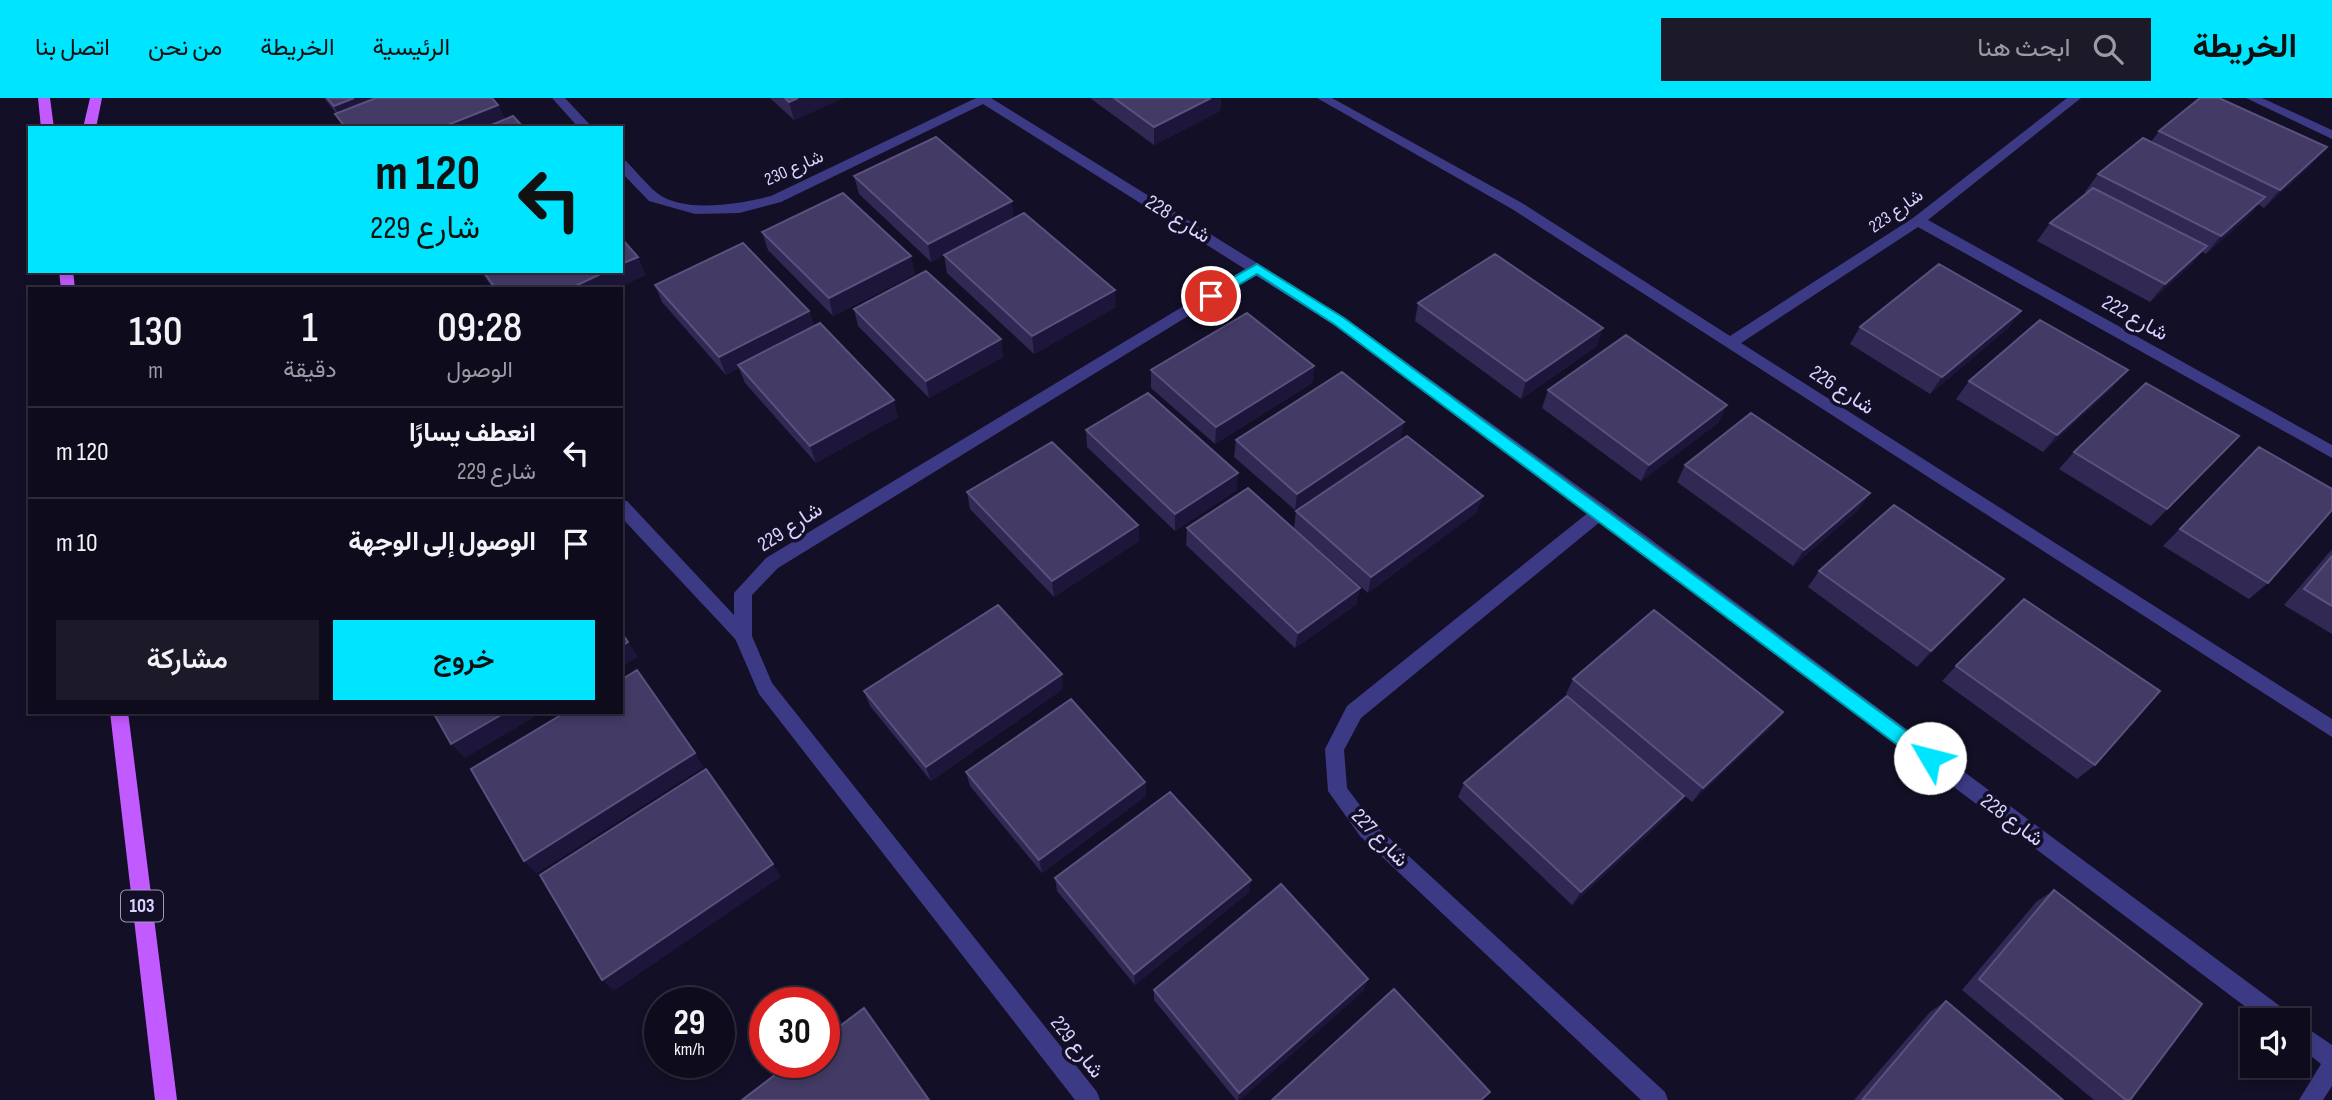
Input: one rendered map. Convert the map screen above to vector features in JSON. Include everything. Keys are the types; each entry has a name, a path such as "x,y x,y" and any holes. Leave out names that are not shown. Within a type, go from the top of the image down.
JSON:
{"main road":[{"path":"44,98 48,126"},
{"path":"89,126 96,98"},
{"name":"103","path":"119,714 166,1100"}],"street":[{"path":"558,98 585,126"},
{"name":"شارع 226","path":"1323,98 1517,206 2332,729"},
{"name":"شارع 223","path":"1730,343 1918,221 2075,98"},
{"path":"2252,98 2332,135"},
{"name":"شارع 230","path":"623,166 654,198 695,211 739,209 776,198 983,99"},
{"name":"شارع 228","path":"983,99 1339,321 1601,512 2264,1008"},
{"name":"شارع 222","path":"1918,221 2332,452"},
{"name":"شارع 229","path":"1090,1100 765,688 743,636 743,593 772,563 1257,268"},
{"path":"623,508 743,636"},
{"name":"شارع 227","path":"1601,512 1354,712 1334,748 1338,791 1367,830 1657,1100"},
{"path":"2310,1043 2332,1059"},
{"path":"2310,1100 2332,1066"}],"building":[{"path":"327,98 354,98 334,106"},
{"path":"376,98 492,98 498,105 445,126 344,126 335,114"},
{"path":"1114,98 1211,98 1154,127"},
{"path":"2200,98 2219,98 2327,147 2280,190 2159,131"},
{"path":"513,116 522,126 489,126"},
{"path":"936,137 1012,201 928,244 854,176"},
{"path":"2143,138 2265,197 2221,236 2098,174"},
{"path":"2093,188 2207,246 2165,284 2050,223"},
{"path":"843,193 911,256 829,298 762,232"},
{"path":"1024,213 1115,290 1032,336 944,255"},
{"path":"623,240 638,257 623,263"},
{"path":"743,243 809,311 719,357 655,285"},
{"path":"1495,254 1603,328 1526,381 1418,303"},
{"path":"1939,264 2021,311 1942,377 1860,327"},
{"path":"926,271 1001,339 926,381 854,309"},
{"path":"484,273 603,273 573,287 495,287"},
{"path":"1247,313 1314,366 1216,427 1151,370"},
{"path":"2040,320 2128,370 2057,435 1969,381"},
{"path":"820,323 894,400 810,446 738,365"},
{"path":"1626,335 1727,405 1649,465 1548,390"},
{"path":"1342,372 1404,422 1297,494 1236,440"},
{"path":"2146,383 2239,436 2167,509 2074,452"},
{"path":"1148,393 1238,473 1175,514 1086,430"},
{"path":"1751,413 1870,493 1804,550 1685,465"},
{"path":"1407,436 1483,496 1371,577 1296,511"},
{"path":"1052,442 1138,525 1052,581 967,492"},
{"path":"2259,447 2332,489 2332,510 2268,583 2180,529"},
{"path":"1248,488 1360,588 1298,633 1187,528"},
{"path":"1894,505 2004,579 1931,651 1819,571"},
{"path":"2332,556 2332,606 2304,589"},
{"path":"2024,599 2160,691 2095,765 1956,666"},
{"path":"998,605 1062,674 926,767 864,691"},
{"path":"1654,610 1783,712 1703,788 1573,679"},
{"path":"637,670 695,753 524,861 471,769 563,714 623,714 623,679"},
{"path":"1567,696 1684,796 1581,892 1464,783"},
{"path":"1071,699 1145,782 1039,860 966,772"},
{"path":"434,714 503,714 451,744"},
{"path":"706,769 773,864 602,980 540,875"},
{"path":"1170,792 1251,880 1134,974 1055,878"},
{"path":"1281,884 1368,979 1239,1093 1154,990"},
{"path":"2054,890 2202,1004 2130,1100 2126,1100 1979,979"},
{"path":"1394,989 1490,1092 1481,1100 1272,1100"},
{"path":"1946,1001 2063,1100 1862,1100"},
{"path":"864,1008 929,1100 742,1100 771,1078 840,1078 840,1026"}],"route":[{"path":"1211,296 1257,268 1278,281 1339,321 1579,496 1930,758"}]}
